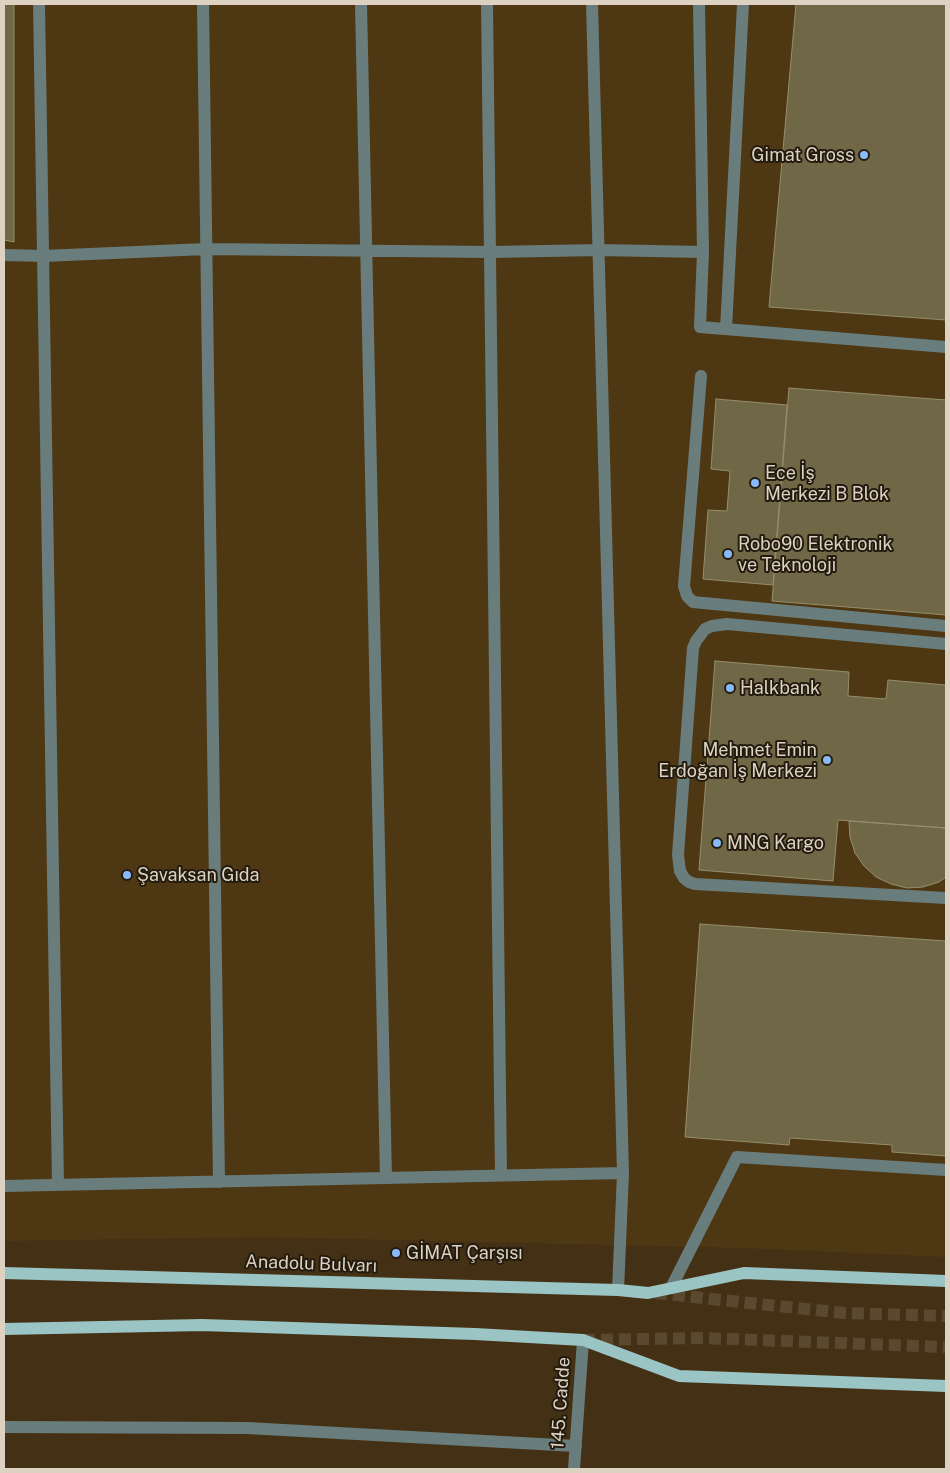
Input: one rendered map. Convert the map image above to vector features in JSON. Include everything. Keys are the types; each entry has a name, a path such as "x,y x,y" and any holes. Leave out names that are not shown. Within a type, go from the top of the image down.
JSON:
{"main road":[{"name":"Anadolu Bulvarı","path":"4,1273 648,1292 744,1273 946,1281"},
{"path":"4,1329 202,1325 466,1333 583,1340 679,1376 946,1386"}],"street":[{"path":"39,4 58,1185"},
{"path":"203,4 219,1182"},
{"path":"361,4 386,1178"},
{"path":"488,4 501,1175"},
{"path":"592,4 623,1173 618,1290"},
{"path":"699,4 703,252 700,327 946,347"},
{"path":"726,329 743,4"},
{"path":"4,255 43,256 206,249 703,252"},
{"path":"701,376 684,586 687,596 692,602 946,626"},
{"path":"946,644 727,624 705,629 693,648 678,856 680,871 684,878 695,884 946,898"},
{"path":"671,1288 737,1157 946,1170"},
{"path":"4,1186 623,1173"},
{"name":"145. Cadde","path":"574,1469 583,1340"},
{"path":"4,1427 246,1428 576,1446"}],"shaded area":[{"path":"4,4 946,4 946,1257 742,1248 263,1237 4,1241"}],"building":[{"path":"4,4 14,4 14,242 4,240"},
{"name":"Gimat Gross","path":"796,4 946,4 946,320 769,307"},
{"path":"789,388 946,400 946,615 772,601"},
{"name":"Ece İş Merkezi B Blok","path":"716,399 787,405 773,585 703,579 708,510 727,511 730,471 711,469"},
{"name":"Mehmet Emin Erdoğan İş Merkezi","path":"715,661 849,672 848,696 886,699 888,680 946,685 946,828 838,820 833,881 699,870"},
{"path":"849,821 946,828 946,877 939,882 923,887 907,888 891,884 876,877 864,866 855,853 850,837"},
{"path":"700,924 946,941 946,1156 892,1152 892,1145 790,1138 789,1145 685,1137"}],"tunnel":[{"path":"655,1293 844,1313 946,1316"},
{"path":"583,1340 704,1338 946,1347"}],"place":[{"name":"Gimat Gross","path":"864,155"},
{"name":"Ece İş Merkezi B Blok","path":"755,483"},
{"name":"Robo90 Elektronik ve Teknoloji","path":"728,554"},
{"name":"Halkbank","path":"730,688"},
{"name":"Mehmet Emin Erdoğan İş Merkezi","path":"827,760"},
{"name":"MNG Kargo","path":"717,843"},
{"name":"Şavaksan Gıda","path":"127,875"},
{"name":"GİMAT Çarşısı","path":"396,1253"}]}
